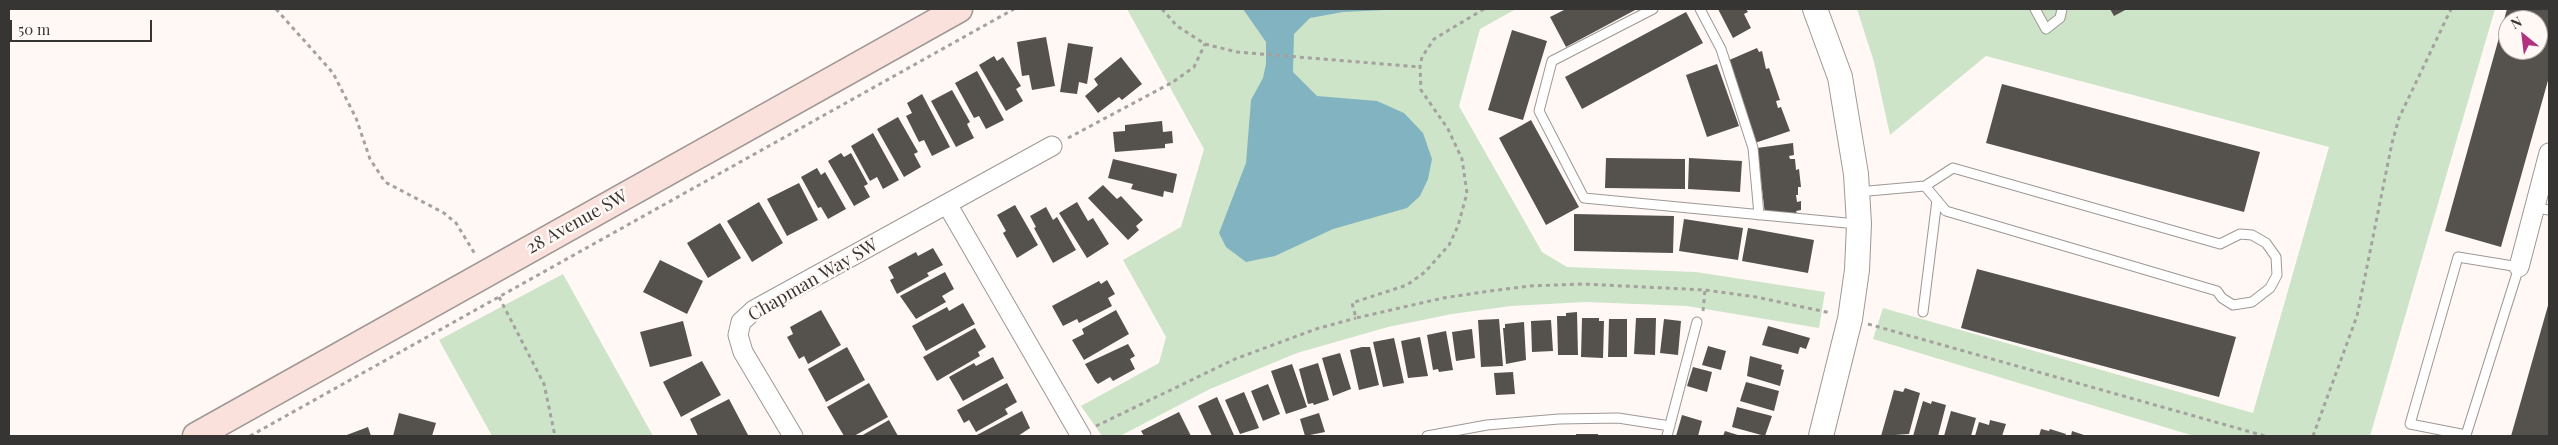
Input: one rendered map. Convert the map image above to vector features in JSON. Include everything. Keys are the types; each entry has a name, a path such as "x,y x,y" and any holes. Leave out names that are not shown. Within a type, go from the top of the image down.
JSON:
{"main road":[{"name":"28 Avenue SW","path":"196,436 959,9"}],"street":[{"path":"1815,9 1840,77 1850,127 1859,224 1857,270 1850,319 1821,436"},
{"name":"Chapman Way SW","path":"793,436 743,352 738,335 741,322 754,310 1052,146"},
{"path":"2519,267 2542,209 2549,153"},
{"path":"947,204 1088,431"}],"lane":[{"path":"1653,9 1552,61 1539,111 1584,198 1859,224"},
{"path":"1700,9 1721,49 1753,148 1759,215"},
{"path":"2035,9 2046,29 2060,18 2062,9"},
{"path":"1857,192 1925,186 1954,168 2220,244 2240,234 2252,235 2266,243 2276,257 2276,275 2270,288 2252,302 2233,305 2222,298 2217,291 1946,211 1925,186"},
{"path":"1923,312 1937,200"},
{"path":"2458,257 2519,267 2466,436 2410,424 2458,257"},
{"path":"1667,436 1697,322"},
{"path":"1427,436 1487,425 1559,420 1618,418 1670,426"}],"path":[{"path":"276,9 332,73 356,118 370,159 385,182 444,213 456,224 479,261"},
{"path":"250,436 1014,9"},
{"path":"1162,9 1177,26 1205,44 1261,55 1420,67"},
{"path":"1356,318 1352,303 1407,285 1439,258 1449,245 1464,210 1467,193 1462,159 1448,129 1421,90 1420,67 1422,56 1434,39 1484,9"},
{"path":"2313,436 2357,316 2392,143 2399,118 2451,9"},
{"path":"1052,146 1086,130 1173,82 1194,67 1205,44"},
{"path":"1088,431 1236,359 1316,329 1444,298 1529,286 1610,284 1705,290 1756,297 1828,312"},
{"path":"1697,322 1704,310 1705,290"},
{"path":"496,291 541,376 548,398 555,436"},
{"path":"1868,324 2265,436"}],"green space":[{"path":"1127,9 1516,9 1480,29 1459,106 1542,252 1567,267 1696,272 1825,292 1819,328 1687,306 1586,302 1511,306 1452,314 1388,327 1297,353 1210,389 1120,436 1102,436 1081,406 1159,363 1166,337 1123,260 1181,227 1204,149"},
{"path":"1857,9 2495,9 2370,436 2194,436 1873,339 1883,308 2253,413 2329,147 1986,56 1890,135 1874,62"},
{"path":"563,274 653,436 492,436 439,340"}],"water":[{"path":"1243,9 1407,9 1343,12 1310,18 1294,34 1293,72 1317,96 1377,101 1404,113 1423,133 1432,159 1428,179 1420,196 1407,208 1333,229 1275,256 1246,262 1226,247 1219,233 1246,163 1251,100 1263,78 1266,64 1266,42"}],"building":[{"path":"1566,9 1637,9 1566,47 1550,17"},
{"path":"1718,9 1746,9 1748,12 1744,14 1751,28 1733,38"},
{"path":"2110,9 2127,9 2114,16"},
{"path":"2507,9 2549,9 2549,77 2501,247 2445,231 2498,41 2498,60 2548,60 2548,10"},
{"path":"1686,12 1703,43 1582,109 1565,77"},
{"path":"1512,30 1547,41 1523,120 1488,110"},
{"path":"1046,37 1055,86 1032,90 1029,75 1022,76 1017,42"},
{"path":"1068,43 1093,47 1087,84 1079,82 1077,94 1060,92"},
{"path":"1757,48 1759,52 1762,51 1766,69 1769,68 1780,100 1776,101 1778,108 1781,107 1790,131 1755,143 1727,61"},
{"path":"994,56 997,61 1003,57 1021,86 1016,89 1023,101 1006,111 979,65"},
{"path":"1121,57 1142,84 1122,100 1119,97 1098,113 1085,96 1098,85 1094,79"},
{"path":"1717,64 1739,126 1707,137 1686,75"},
{"path":"977,71 1004,120 986,129 979,116 974,118 955,83"},
{"path":"2002,84 2260,152 2244,212 1986,143"},
{"path":"952,90 970,122 967,124 974,138 956,147 931,101"},
{"path":"922,94 950,147 932,156 924,140 919,142 906,116 912,113 907,103"},
{"path":"898,117 918,152 914,154 921,167 904,177 877,129"},
{"path":"1531,120 1579,207 1546,225 1499,138"},
{"path":"1162,121 1163,132 1172,131 1173,143 1165,144 1165,148 1115,152 1113,132 1125,131 1125,125"},
{"path":"873,133 899,180 883,189 877,177 870,181 851,146"},
{"path":"1793,143 1794,155 1789,156 1790,159 1795,159 1796,170 1799,169 1801,187 1798,187 1798,195 1796,195 1797,202 1801,201 1801,210 1796,211 1797,213 1784,215 1784,212 1765,214 1757,148"},
{"path":"841,153 844,157 851,153 868,184 864,186 870,197 854,206 828,161"},
{"path":"1606,158 1685,159 1685,189 1605,188"},
{"path":"1689,158 1742,161 1740,192 1688,189"},
{"path":"1113,159 1177,174 1173,193 1164,191 1163,197 1131,189 1133,184 1108,178"},
{"path":"817,168 821,175 825,172 846,209 828,219 821,207 818,208 801,177"},
{"path":"799,183 818,220 787,236 767,199"},
{"path":"1103,185 1117,199 1121,196 1143,220 1136,226 1139,230 1128,240 1088,198"},
{"path":"759,202 783,243 752,262 727,221"},
{"path":"1077,202 1088,221 1093,218 1109,244 1087,258 1059,213"},
{"path":"1015,205 1038,245 1017,258 1003,233 1006,231 997,215"},
{"path":"1046,207 1053,220 1057,217 1076,250 1053,263 1034,228 1036,227 1030,216"},
{"path":"1574,214 1674,216 1673,253 1574,251"},
{"path":"1684,219 1743,228 1738,260 1679,251"},
{"path":"720,223 741,258 708,278 687,243"},
{"path":"1748,228 1814,240 1808,273 1742,261"},
{"path":"933,248 943,265 927,273 929,276 897,294 890,280 894,278 888,267 916,252 918,256"},
{"path":"660,260 703,281 687,314 643,292"},
{"path":"1977,269 2236,337 2219,397 1961,328"},
{"path":"945,272 954,289 942,296 946,302 916,319 900,296"},
{"path":"1107,280 1115,294 1108,298 1112,306 1079,323 1077,319 1063,326 1052,306 1099,281 1101,284"},
{"path":"2549,302 2549,436 2511,436"},
{"path":"963,303 975,324 926,351 912,326 947,307 949,311"},
{"path":"821,310 841,345 808,364 804,356 799,359 787,337 793,334 790,327"},
{"path":"1116,310 1129,334 1084,360 1072,340 1084,334 1082,329"},
{"path":"1577,312 1578,355 1558,355 1557,316 1566,316 1566,313"},
{"path":"1582,318 1599,318 1599,321 1604,321 1603,358 1581,357"},
{"path":"1636,318 1656,318 1655,355 1634,354"},
{"path":"1499,319 1503,366 1481,367 1478,320"},
{"path":"1609,319 1627,319 1627,357 1608,357"},
{"path":"1664,319 1681,321 1678,355 1660,353"},
{"path":"1551,320 1553,351 1532,352 1531,321"},
{"path":"683,321 692,356 650,367 640,332"},
{"path":"1524,322 1526,360 1506,364 1503,328 1505,328 1505,324"},
{"path":"1768,326 1810,338 1806,349 1800,347 1798,354 1762,345"},
{"path":"975,328 986,347 978,352 980,356 937,381 923,357"},
{"path":"1472,329 1475,358 1456,361 1452,332"},
{"path":"1446,331 1453,370 1439,372 1438,369 1433,370 1427,335"},
{"path":"1420,337 1428,376 1408,378 1401,341"},
{"path":"1394,338 1404,383 1383,387 1373,342"},
{"path":"1128,344 1135,356 1130,359 1135,369 1113,381 1110,377 1098,384 1085,364"},
{"path":"1708,346 1726,351 1721,370 1702,365"},
{"path":"847,347 865,380 826,402 808,369"},
{"path":"1370,347 1379,385 1359,390 1350,350"},
{"path":"1340,353 1351,389 1333,396 1322,358"},
{"path":"1750,356 1782,365 1781,369 1784,370 1780,386 1747,376"},
{"path":"993,357 1004,378 963,401 949,377 974,363 976,366"},
{"path":"702,361 721,395 681,417 663,382"},
{"path":"1318,363 1329,400 1314,405 1313,403 1308,404 1299,369"},
{"path":"1292,364 1307,407 1286,414 1271,371"},
{"path":"1693,367 1712,372 1707,392 1687,386"},
{"path":"1513,372 1515,394 1496,395 1494,373"},
{"path":"1746,382 1779,391 1774,411 1740,401"},
{"path":"869,383 888,417 854,436 844,436 827,407"},
{"path":"1007,383 1017,402 1005,409 1008,414 976,432 969,420 964,423 957,410"},
{"path":"1268,384 1280,414 1263,421 1251,391"},
{"path":"1905,388 1920,393 1909,434 1881,436 1894,390 1903,392"},
{"path":"1244,392 1259,428 1240,434 1225,400"},
{"path":"1217,397 1234,435 1232,436 1212,436 1198,406"},
{"path":"729,399 748,435 698,436 690,419"},
{"path":"1923,401 1931,404 1932,401 1946,405 1938,436 1913,436"},
{"path":"1737,407 1772,416 1765,436 1732,427"},
{"path":"1022,411 1030,428 1018,436 975,436"},
{"path":"1951,411 1976,418 1971,436 1944,436"},
{"path":"1179,412 1191,436 1144,436 1141,431"},
{"path":"399,413 436,423 432,436 393,436"},
{"path":"1319,413 1325,432 1305,436 1300,419"},
{"path":"1682,415 1702,421 1698,436 1676,436"},
{"path":"889,420 898,436 861,436"},
{"path":"1990,420 2006,424 2002,436 1975,436 1979,422 1989,425"},
{"path":"368,427 371,436 344,436"},
{"path":"2041,429 2049,431 2050,429 2066,434 2065,436 2039,436"},
{"path":"1725,431 1741,436 1723,436"},
{"path":"2072,431 2087,436 2071,436"},
{"path":"1576,434 1598,434 1598,436 1576,436"}]}
